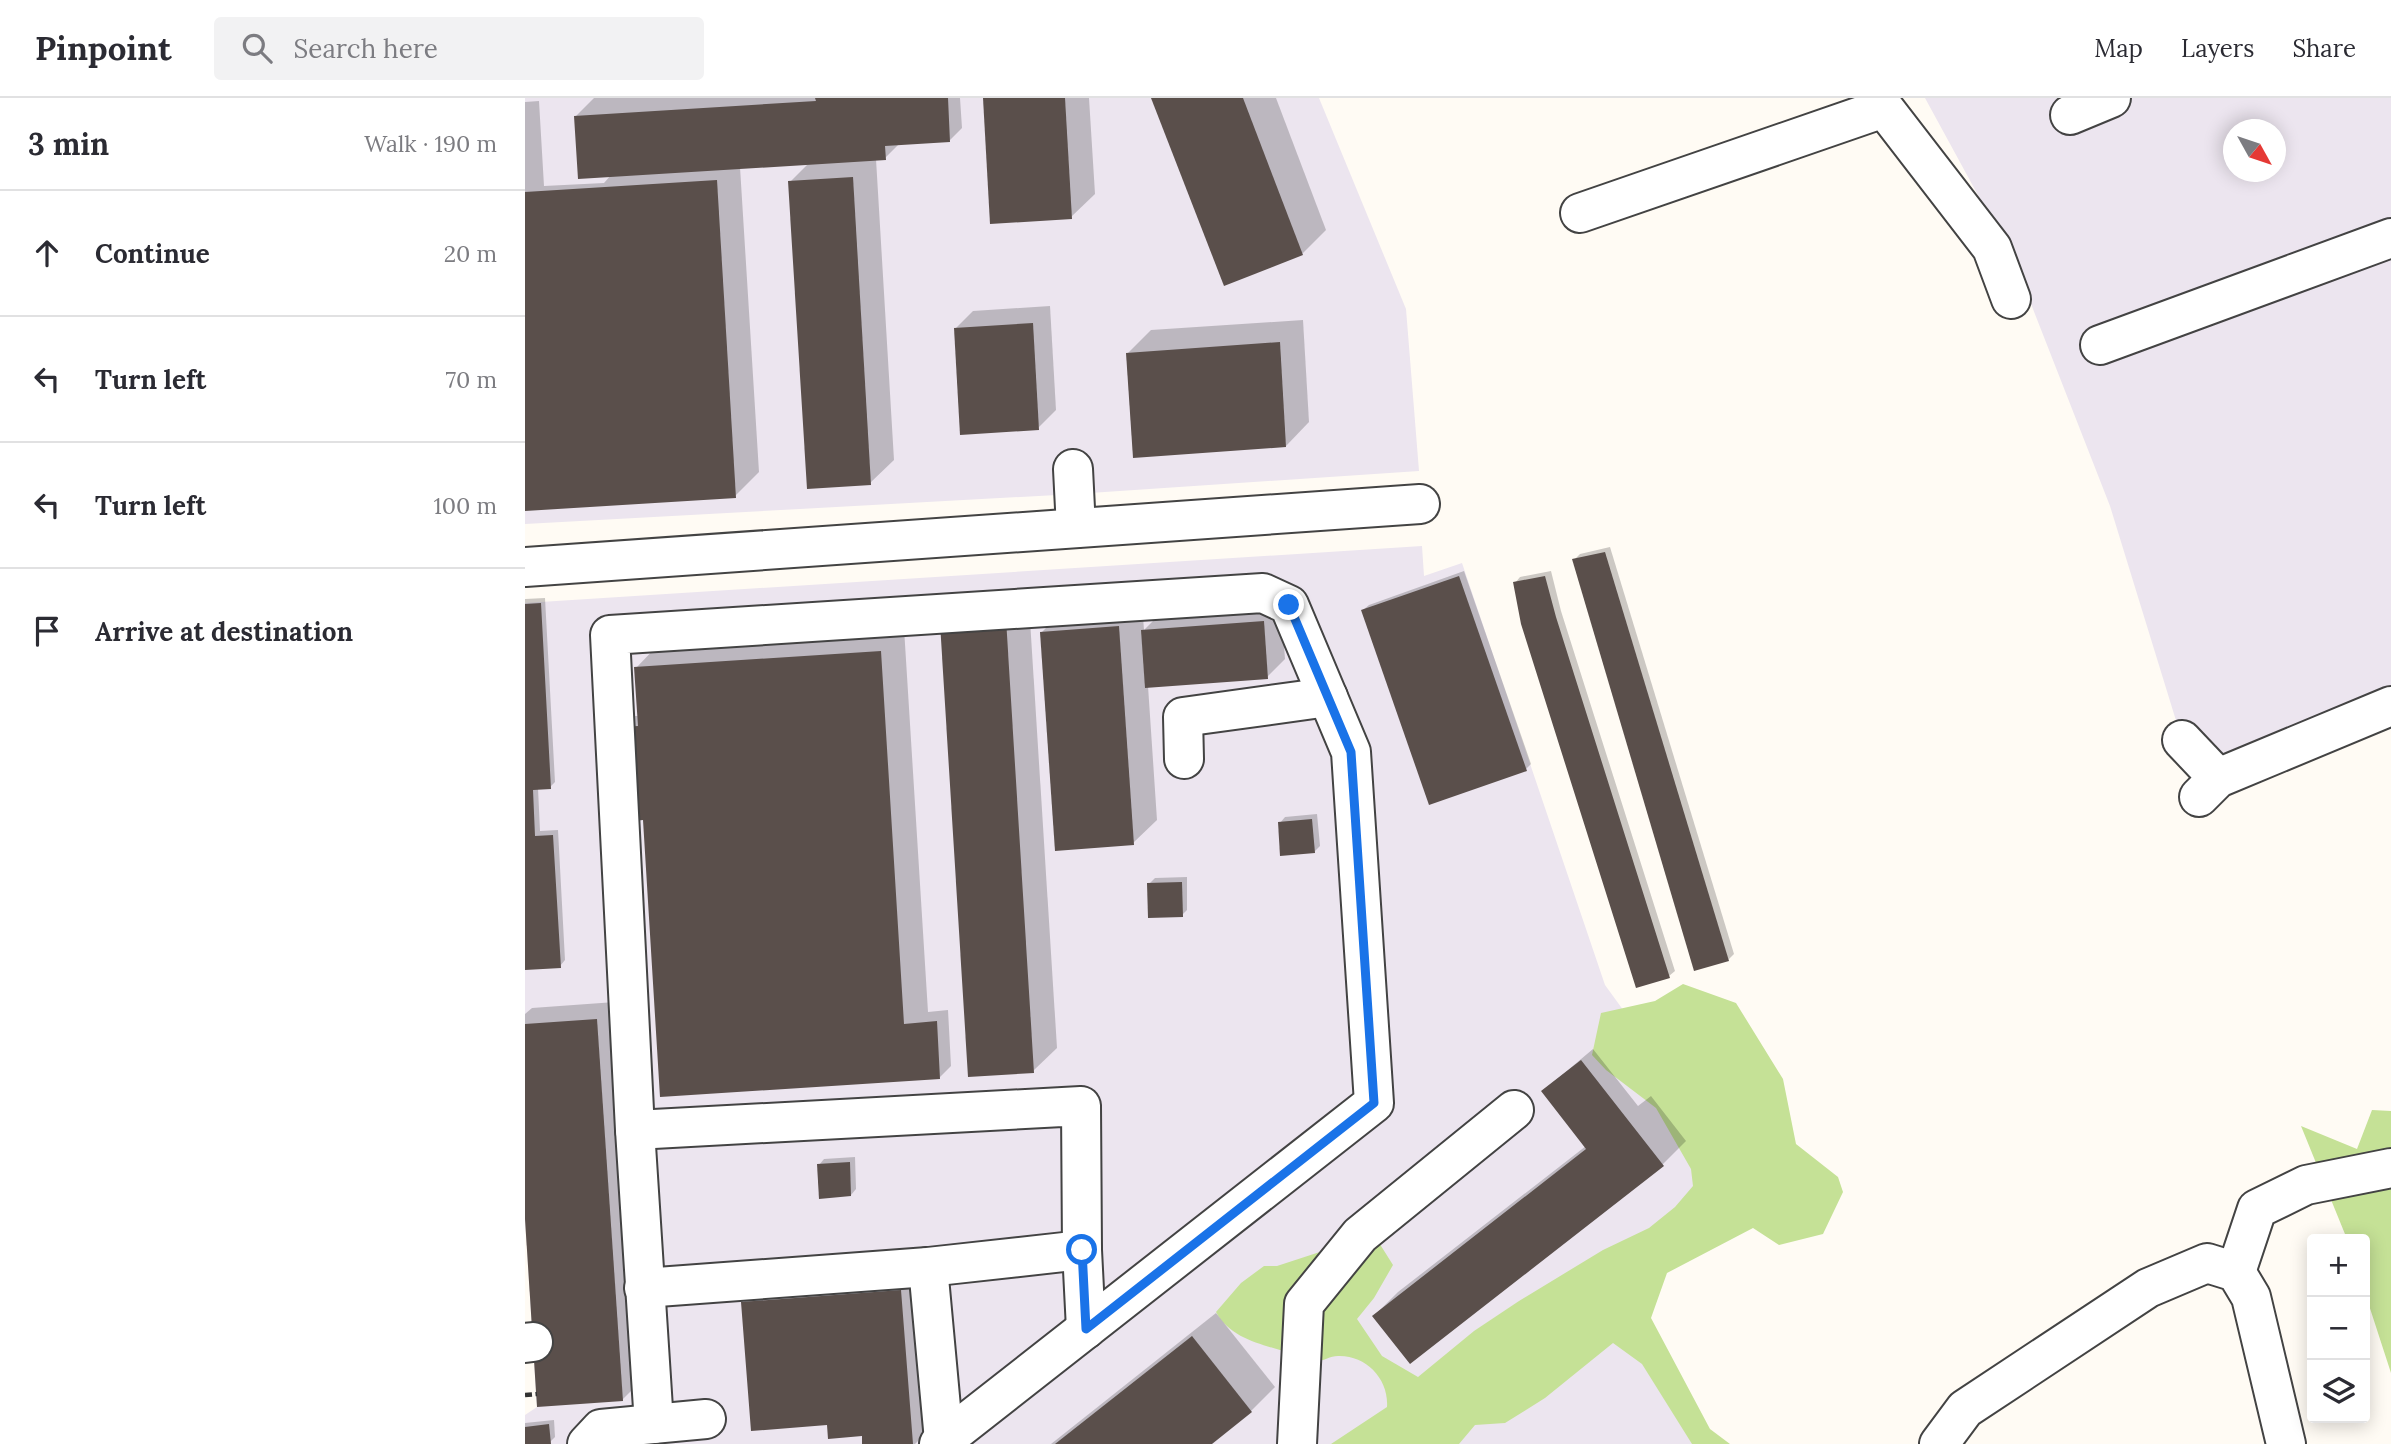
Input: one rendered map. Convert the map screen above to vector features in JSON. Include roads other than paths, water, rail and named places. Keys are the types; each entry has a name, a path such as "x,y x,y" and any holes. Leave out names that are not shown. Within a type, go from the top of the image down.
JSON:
{"lane":[{"path":"2070,115 2111,98"},
{"path":"1580,213 1884,108 1992,248 2011,299"},
{"path":"2100,345 2391,238"},
{"path":"1073,469 1076,528"},
{"path":"525,567 1420,504"},
{"path":"654,1424 635,1129 610,635 1263,593 1289,605 1351,752 1374,1103 942,1442"},
{"path":"1184,759 1183,717 1328,697"},
{"path":"2182,740 2208,787 2391,706"},
{"path":"635,1129 1081,1106 1082,1250 1086,1329"},
{"path":"1297,1444 1304,1304 1360,1235 1514,1111"},
{"path":"2236,1272 2257,1209 2306,1185 2391,1168"},
{"path":"644,1288 928,1268 1082,1250"},
{"path":"1939,1444 1965,1409 2148,1288 2207,1263 2236,1272 2251,1297 2286,1444"},
{"path":"928,1268 942,1442"},
{"path":"587,1444 601,1429 706,1419"}]}
